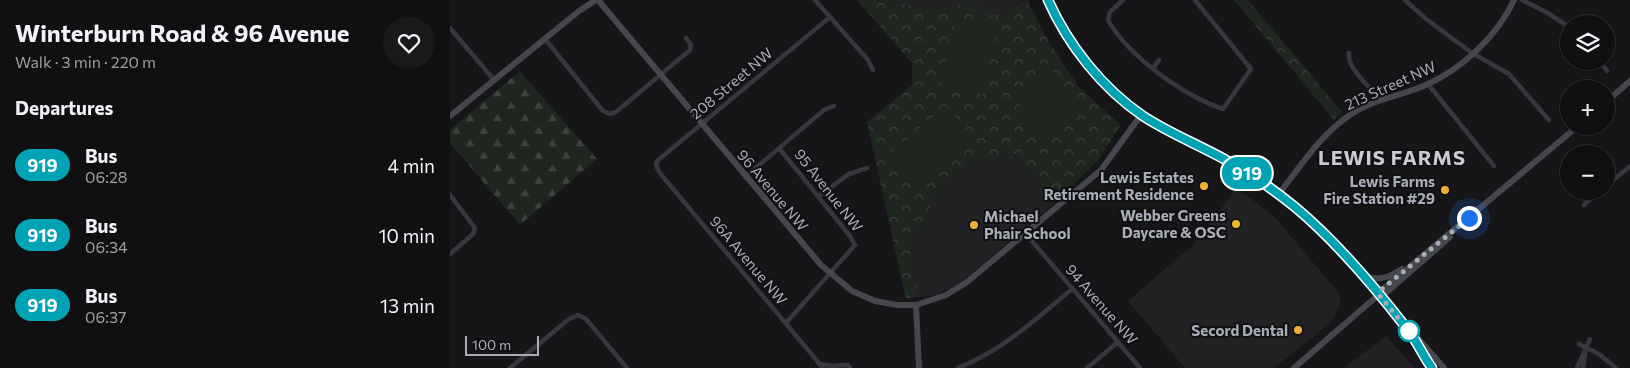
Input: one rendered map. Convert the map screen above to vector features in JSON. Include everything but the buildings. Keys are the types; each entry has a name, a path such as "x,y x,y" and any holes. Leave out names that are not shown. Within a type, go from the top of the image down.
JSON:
{"street":[{"path":"450,116 579,11 597,0"},
{"name":"96 Avenue NW","path":"597,0 745,177 830,274 862,297 886,304 916,305 936,300 960,288 1101,170 1141,115"},
{"path":"815,0 868,60 873,70"},
{"path":"1048,0 1062,28 1082,57 1114,93 1141,115 1228,161 1278,195 1310,221 1358,270 1410,332 1444,368"},
{"path":"1123,0 1108,16 1110,24 1130,47 1153,68 1182,89 1223,109 1251,72 1250,66 1195,0"},
{"path":"1405,0 1426,19 1472,54 1509,74 1549,120"},
{"name":"213 Street NW","path":"1278,195 1328,133 1352,114 1381,100 1428,84 1472,54 1496,31 1514,0"},
{"path":"1522,0 1560,21"},
{"name":"208 Street NW","path":"658,172 657,161 830,17"},
{"path":"450,28 494,80"},
{"path":"545,39 604,111 610,114 616,112 691,48 686,38"},
{"path":"1348,53 1348,60 1381,100"},
{"path":"1153,68 1159,60"},
{"path":"1615,94 1630,81"},
{"path":"1428,84 1494,166"},
{"path":"1615,94 1630,85"},
{"path":"745,177 824,110 834,106"},
{"path":"1379,295 1382,289 1567,135"},
{"name":"95 Avenue NW","path":"779,148 853,240 853,249 830,274"},
{"path":"1615,178 1630,166"},
{"path":"819,196 849,174 867,168"},
{"name":"96A Avenue NW","path":"658,172 822,366 848,364 850,368"},
{"path":"450,195 472,222 475,231 450,254"},
{"path":"1584,204 1589,200"},
{"path":"1294,368 1379,295 1387,292 1439,249 1464,222"},
{"name":"94 Avenue NW","path":"1026,234 1140,368"},
{"path":"1358,270 1371,278 1381,278 1399,271 1419,259"},
{"path":"786,323 830,274"},
{"path":"958,368 981,359 1004,345 1072,288"},
{"path":"916,305 919,368"},
{"path":"510,368 575,315 586,319 627,368"},
{"path":"1410,332 1432,368"},
{"path":"1577,368 1590,339"},
{"path":"1087,368 1118,342"},
{"path":"1579,344 1607,359 1616,368"},
{"path":"1583,368 1586,348"}],"shaded area":[{"path":"875,0 1025,0 994,16 966,1 952,11"},
{"name":"Michael Phair School","path":"1013,153 1055,203 960,283 936,295 919,297 909,257 915,236 942,186 973,158 989,160"},
{"path":"1237,188 1274,216 1337,291 1341,299 1340,303 1336,315 1327,326 1274,368 1185,368 1128,301 1193,245"},
{"path":"1386,336 1415,368 1344,368"}],"green space":[{"path":"857,0 875,0 951,11 966,0 994,16 1027,0 1049,42 1079,87 1121,125 1099,159 1055,203 1014,153 989,160 973,158 942,186 915,236 909,257 919,297 906,299 867,122 912,85 912,63"},
{"path":"1234,0 1248,0 1342,112 1334,120"},
{"path":"956,19 997,28 982,95 941,86"},
{"path":"1051,70 1078,101 1078,106 1046,133 1034,127 1025,118 1020,108 1019,98 1028,80 1038,74"},
{"path":"520,71 597,159 520,225 450,143 450,130"},
{"path":"946,106 974,139 916,187 889,154"}],"bus line":[{"name":"919","path":"1048,0 1062,28 1082,57 1101,80 1122,100 1155,123 1236,165 1284,199 1340,249 1410,332 1432,368"}],"place":[{"name":"Lewis Estates Retirement Residence","path":"1204,186"},
{"name":"Lewis Farms Fire Station #29","path":"1445,190"},
{"name":"Webber Greens Daycare & OSC","path":"1236,224"},
{"name":"Michael Phair School","path":"974,225"},
{"name":"Secord Dental","path":"1298,330"}],"district":[{"name":"LEWIS FARMS","path":"1392,157"}],"route":[{"path":"1409,331 1379,295 1382,289 1469,218"}]}
